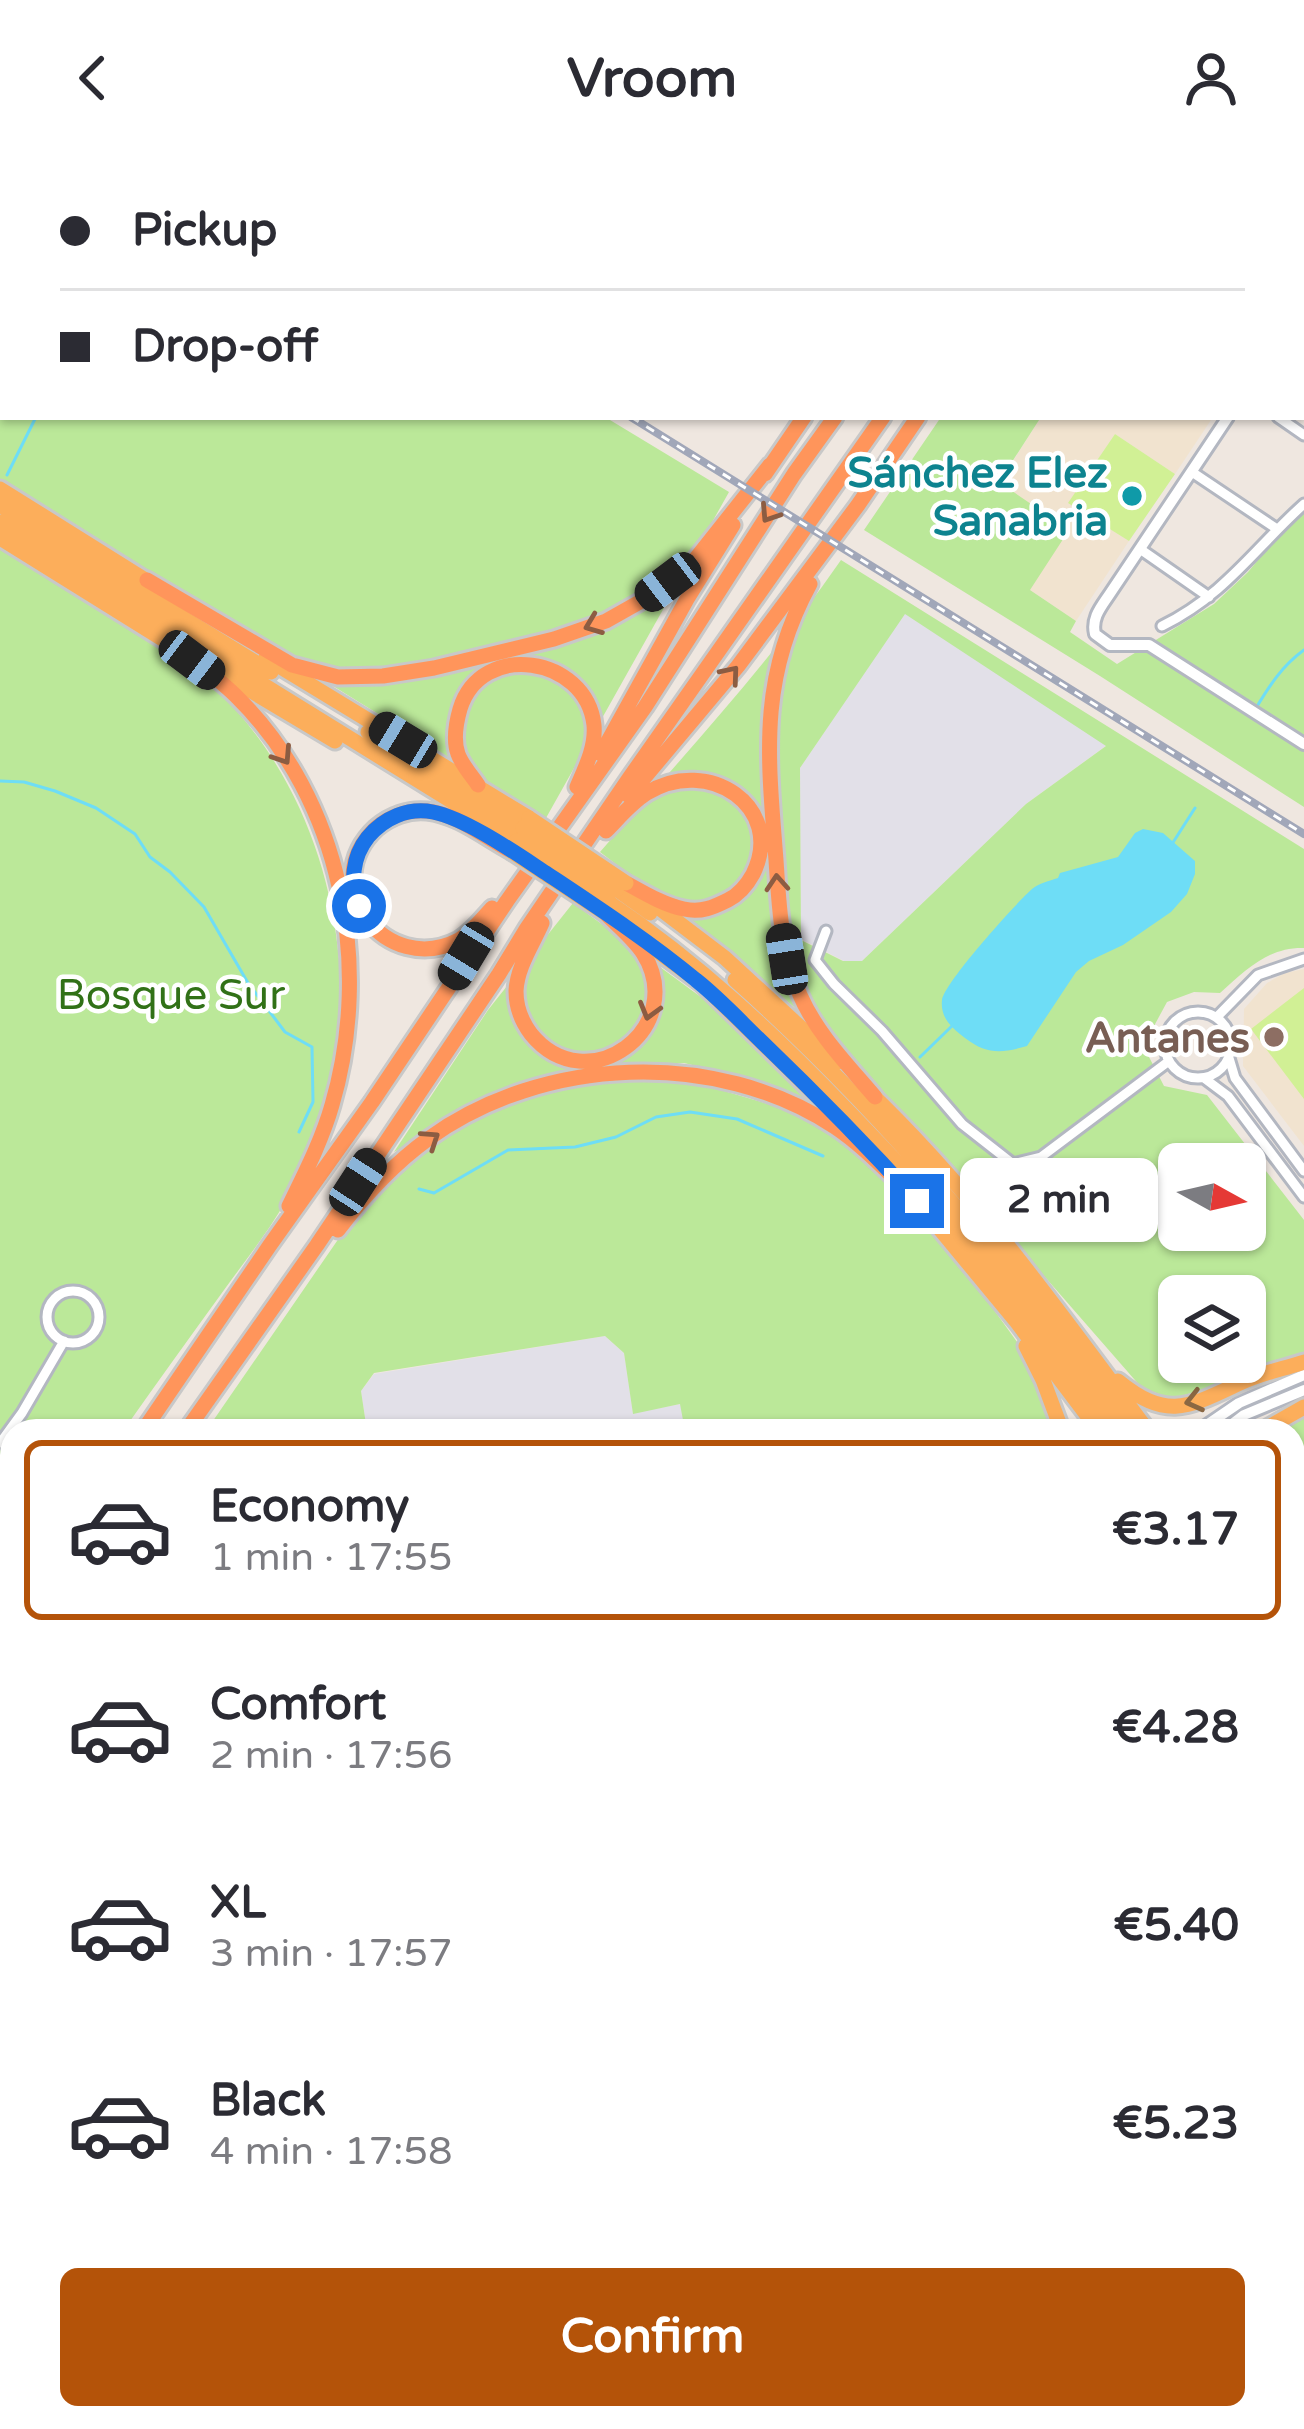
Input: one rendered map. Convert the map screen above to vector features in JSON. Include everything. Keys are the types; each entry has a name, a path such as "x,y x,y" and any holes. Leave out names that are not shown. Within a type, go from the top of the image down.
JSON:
{"highway":[{"path":"147,580 292,665 338,676 383,676 434,668 554,639 606,621 690,566 802,420"},
{"path":"151,1419 645,707 833,420"},
{"path":"194,1419 317,1245 526,928 881,420"},
{"path":"499,974 542,922 629,795 738,666 916,420"},
{"path":"448,986 502,896 599,758 687,599 770,465"},
{"path":"0,488 290,673 478,785"},
{"path":"0,505 717,964 918,1163 1043,1310 1124,1419"},
{"path":"858,505 792,617 776,668 768,746 787,959 816,1025 875,1097"},
{"path":"0,522 520,835 615,898 745,1008 907,1172 1028,1314 1106,1419"},
{"path":"0,538 425,795 520,835"},
{"path":"171,644 237,697 284,757 316,817 342,898 350,983 344,1057 315,1153 270,1245"},
{"path":"520,835 459,758 456,721 464,698 480,678 508,664 535,664 560,673 582,693 594,724 592,752 577,787"},
{"path":"606,831 647,793 686,778 725,786 754,815 760,838 759,861 748,882 736,896 713,908 699,911 615,898"},
{"path":"502,896 463,938 434,948 405,946 380,934 362,914 354,868 372,833 393,816 411,811 431,811 520,835"},
{"path":"542,922 518,980 522,1020 552,1052 578,1060 601,1060 626,1049 640,1035 656,997 652,971 631,938 615,898"},
{"path":"615,898 700,938 875,1097 932,1155 1119,1382 1140,1398 1188,1405 1258,1375 1304,1363"},
{"path":"615,898 861,1139 974,1269 1090,1419"},
{"path":"317,1245 328,1242 375,1184 448,1127 533,1088 631,1072 717,1080 805,1110 855,1142 917,1201"},
{"path":"974,1269 990,1300 1028,1349 1057,1419"},
{"path":"1030,1271 1139,1419"}],"street":[{"path":"1226,420 1094,618 1095,634 1110,645 1149,645 1304,744"},
{"path":"1192,472 1276,529"},
{"path":"1162,626 1190,613 1239,572 1304,504"},
{"path":"1140,549 1209,597"},
{"path":"826,931 815,960 834,984 882,1031 962,1124 1012,1164 1041,1157 1169,1061"},
{"path":"1217,1017 1258,975 1304,959"},
{"path":"1304,1171 1235,1078 1228,1058 1230,1035 1217,1017 1196,1011 1175,1020 1165,1040 1169,1061 1184,1075 1204,1078 1228,1096 1304,1196"},
{"path":"1204,1078 1228,1058"},
{"path":"80,1292 94,1303 97,1327 85,1340 64,1341 49,1327 49,1308 61,1294 80,1292"},
{"path":"18,1419 64,1341"},
{"path":"1216,1419 1239,1403 1304,1376"},
{"path":"1239,1419 1304,1390"}],"shaded area":[{"path":"1039,420 1211,420 1175,474 1115,434 1069,503 1129,541 1076,621 1030,590 999,483"},
{"path":"905,613 1107,745 1026,804 862,961 844,961 801,939 800,768"},
{"name":"Antanes","path":"1304,969 1304,1146 1243,1066 1244,1009 1267,983"},
{"path":"605,1336 624,1353 633,1413 681,1404 683,1419 365,1419 361,1391 374,1374"}],"green space":[{"name":"Bosque Sur","path":"0,420 610,420 729,492 546,818 117,552 88,604 168,651 211,684 262,743 300,810 315,846 334,921 341,1006 324,1101 291,1191 132,1419 0,1419"},
{"path":"939,420 1039,420 999,482 1069,530 1030,590 1076,621 1070,632 1117,664 1214,604 1304,510 1304,807 1100,676 864,530"},
{"path":"1115,434 1175,474 1129,541 1068,503"},
{"path":"841,560 1304,849 1304,948 1268,956 1220,993 1194,992 1167,1002 1154,1026 1149,1057 1164,1086 1207,1095 1244,1143 1158,1143 1158,1251 1266,1251 1266,1171 1304,1220 1304,1352 1266,1365 1266,1275 1158,1275 1158,1383 1220,1383 1171,1399 1141,1387 853,1057 711,937 600,852 784,636","holes":["905,614 1106,746 1026,804 862,961 843,961 801,940 800,768"]},
{"path":"573,903 709,1003 830,1118 771,1084 684,1063 538,1078 394,1152 488,1010"},
{"path":"1304,988 1304,1099 1251,1029"},
{"path":"636,1077 697,1083 821,1125 904,1197 955,1256 1020,1346 1050,1419 683,1419 680,1404 633,1414 624,1353 605,1336 374,1373 361,1391 365,1419 214,1419 346,1228 424,1149 495,1109 565,1087"}],"water":[{"path":"1143,829 1163,833 1195,861 1187,894 1171,912 1076,972 1027,1046 988,1050 956,1030 943,1012 946,991 1011,910 1032,889 1060,873 1118,857"}],"waterway":[{"path":"7,475 34,420"},
{"path":"1256,708 1283,669 1304,650"},
{"path":"0,781 24,782 96,808 135,834 150,857 204,907 248,983 285,1032 312,1047 313,1102 299,1132"},
{"path":"1172,844 1195,808"},
{"path":"920,1057 953,1025"},
{"path":"419,1189 434,1193 508,1150 575,1147 616,1137 656,1117 690,1112 737,1119 823,1156"}],"railway":[{"path":"636,420 1304,834"}],"place":[{"name":"Sánchez Elez Sanabria","path":"1132,496"},
{"name":"Antanes","path":"1274,1037"}],"route":[{"path":"359,906 354,868 365,840 379,826 411,811 431,811 459,822 570,889 701,983 861,1139 917,1201"}]}
